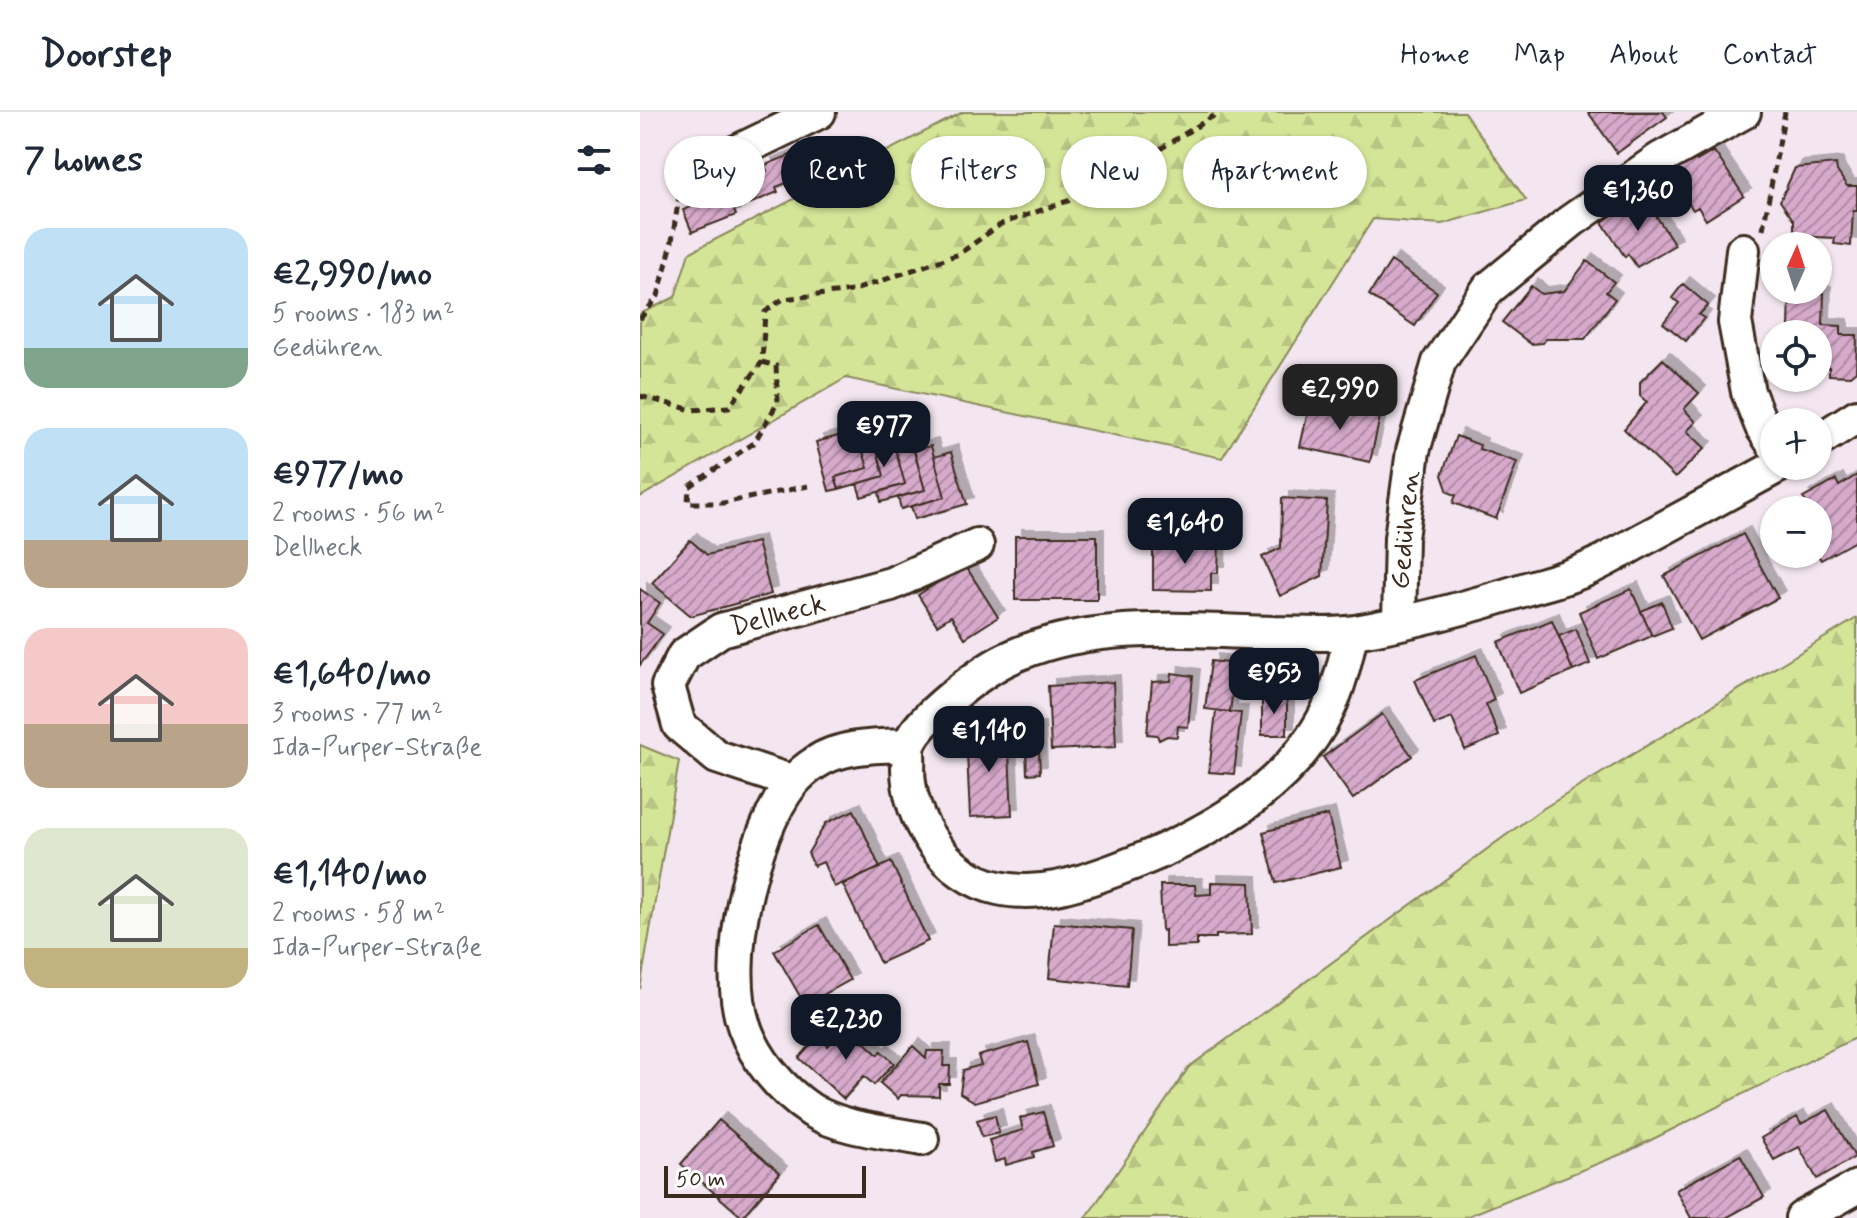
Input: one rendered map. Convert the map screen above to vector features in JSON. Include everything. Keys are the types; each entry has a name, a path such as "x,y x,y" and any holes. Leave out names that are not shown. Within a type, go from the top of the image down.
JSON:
{"street":[{"path":"765,138 819,112"},
{"name":"Gedühren","path":"1399,621 1401,538 1413,451 1439,362 1488,289 1571,221 1660,159 1744,112"},
{"path":"1743,250 1735,322 1748,392 1760,422"},
{"path":"1832,432 1857,416"},
{"path":"1351,633 1343,673 1327,712 1301,752 1271,784 1212,826 1146,859 1074,885 1036,891 996,888 967,875 943,856 925,832 913,803 908,775 909,745 926,721 969,683 1004,660 1051,642 1098,633 1159,630 1351,633 1454,612 1585,571 1760,476"},
{"name":"Dellheck","path":"793,782 717,757 679,725 668,686 684,655 721,630 891,584 977,545"},
{"path":"909,745 850,750 818,761 793,782 777,809 756,858 743,907 736,956 737,997 744,1027 763,1065 813,1111 843,1122 922,1139"},
{"path":"1802,1218 1857,1187"}],"path":[{"path":"640,396 692,410 729,407 762,362 765,312 783,299 852,291 959,254 1001,224 1085,195 1220,112"},
{"path":"1743,250 1762,233 1785,112"},
{"path":"640,319 658,296 671,247 677,208"},
{"path":"762,362 776,366 778,402 754,443 689,487 688,503 723,503 808,486"}],"green space":[{"path":"963,112 1464,112 1526,200 1442,224 1373,219 1222,458 846,378 640,497 640,314 675,297 689,253 781,206 895,208 895,147 911,139 911,208 1045,208 1045,136 916,136"},
{"path":"1857,618 1857,1037 1629,1151 1463,1218 1086,1218 1189,1067 1539,811"},
{"path":"640,745 679,761 640,989"}],"building":[{"path":"1588,112 1663,112 1667,117 1617,153"},
{"path":"1714,151 1744,196 1706,220 1698,207 1693,210 1670,174 1695,158 1697,161"},
{"path":"781,159 781,185 776,187 778,192 765,197 767,171 765,165"},
{"path":"1836,164 1847,186 1857,186 1857,211 1853,211 1851,246 1834,244 1832,232 1794,232 1794,221 1780,201 1795,168"},
{"path":"1645,199 1675,245 1637,267 1628,254 1625,257 1602,222 1632,202 1635,206"},
{"path":"739,208 734,210 736,215 692,232 683,210"},
{"path":"1391,261 1437,292 1415,326 1369,295"},
{"path":"1587,261 1614,282 1606,292 1615,299 1585,339 1546,339 1543,343 1531,344 1502,322 1531,286 1541,294 1564,291"},
{"path":"1683,284 1708,305 1699,315 1704,318 1686,341 1663,323 1679,303 1672,298"},
{"path":"1790,304 1824,304 1823,320 1789,320"},
{"path":"1832,326 1841,326 1841,335 1857,335 1856,371 1850,376 1832,375"},
{"path":"1663,359 1699,393 1684,409 1696,422 1687,431 1705,448 1675,478 1624,429 1647,402 1640,396 1640,382"},
{"path":"1310,402 1380,417 1370,462 1300,447"},
{"path":"871,427 884,476 839,489 835,477 868,468 857,431"},
{"path":"857,431 868,468 835,477 839,489 829,491 816,442"},
{"path":"891,434 905,484 861,497 857,484 884,476 874,439"},
{"path":"1456,436 1480,445 1479,449 1517,462 1496,519 1453,503 1456,495 1448,492 1442,475"},
{"path":"911,441 925,490 881,502 879,492 905,484 894,445"},
{"path":"931,446 945,497 901,509 898,497 925,490 914,450"},
{"path":"951,452 967,504 915,519 911,506 945,497 934,457"},
{"path":"1857,475 1857,540 1832,554 1832,496 1807,496 1836,480 1839,486"},
{"path":"1282,498 1327,501 1322,576 1280,596 1262,557 1281,548"},
{"path":"1743,534 1778,598 1699,640 1664,576"},
{"path":"1015,536 1097,536 1097,600 1015,600"},
{"path":"690,540 707,555 757,542 771,594 691,616 652,583"},
{"path":"1153,542 1219,542 1218,573 1211,573 1211,591 1153,590"},
{"path":"965,565 998,617 965,638 951,616 937,625 918,595"},
{"path":"640,589 660,603 647,623 663,634 640,665"},
{"path":"1631,589 1652,636 1598,659 1579,612"},
{"path":"1662,602 1672,628 1652,636 1641,611"},
{"path":"1552,620 1573,671 1519,693 1498,642"},
{"path":"1576,629 1590,664 1573,671 1559,636"},
{"path":"1476,655 1494,700 1486,704 1499,736 1465,750 1452,718 1434,725 1415,680"},
{"path":"1257,660 1281,660 1282,696 1258,697"},
{"path":"1211,661 1236,664 1230,712 1205,709"},
{"path":"1172,673 1193,676 1188,727 1178,726 1177,737 1167,736 1159,740 1157,735 1147,734 1152,682 1171,681"},
{"path":"1113,682 1116,747 1051,750 1048,686"},
{"path":"1262,696 1287,696 1287,735 1262,735"},
{"path":"1216,711 1241,713 1234,774 1209,772"},
{"path":"1382,714 1412,756 1353,799 1323,757"},
{"path":"1026,721 1026,749 1009,750 1006,722"},
{"path":"1025,729 1038,729 1040,773 1027,774"},
{"path":"1008,730 1012,815 970,817 966,732"},
{"path":"854,810 880,868 834,887 823,862 814,866 808,853 826,823"},
{"path":"1328,815 1341,867 1276,883 1263,832"},
{"path":"891,862 928,941 880,963 843,885"},
{"path":"1211,882 1250,883 1252,934 1216,935 1216,938 1197,938 1197,946 1165,947 1160,885 1195,885 1196,895 1211,894"},
{"path":"1054,923 1132,930 1127,986 1049,978"},
{"path":"819,925 850,980 805,1005 774,951"},
{"path":"847,1026 878,1055 881,1051 894,1063 874,1085 864,1076 844,1099 799,1058 818,1037 828,1046"},
{"path":"1028,1042 1039,1084 975,1102 960,1093 963,1070 981,1065 978,1056"},
{"path":"913,1046 926,1058 927,1051 944,1051 943,1066 950,1066 949,1084 939,1084 939,1096 901,1095 898,1099 880,1083"},
{"path":"1828,1110 1855,1157 1817,1179 1799,1147 1774,1160 1761,1138 1797,1117 1801,1124"},
{"path":"1043,1112 1053,1146 1033,1152 1034,1157 1006,1165 1005,1159 995,1162 989,1140 1023,1130 1020,1118"},
{"path":"995,1115 999,1133 982,1137 977,1120"},
{"path":"719,1120 780,1173 742,1217 681,1164"},
{"path":"1740,1155 1764,1197 1726,1218 1691,1218 1676,1190"}]}
